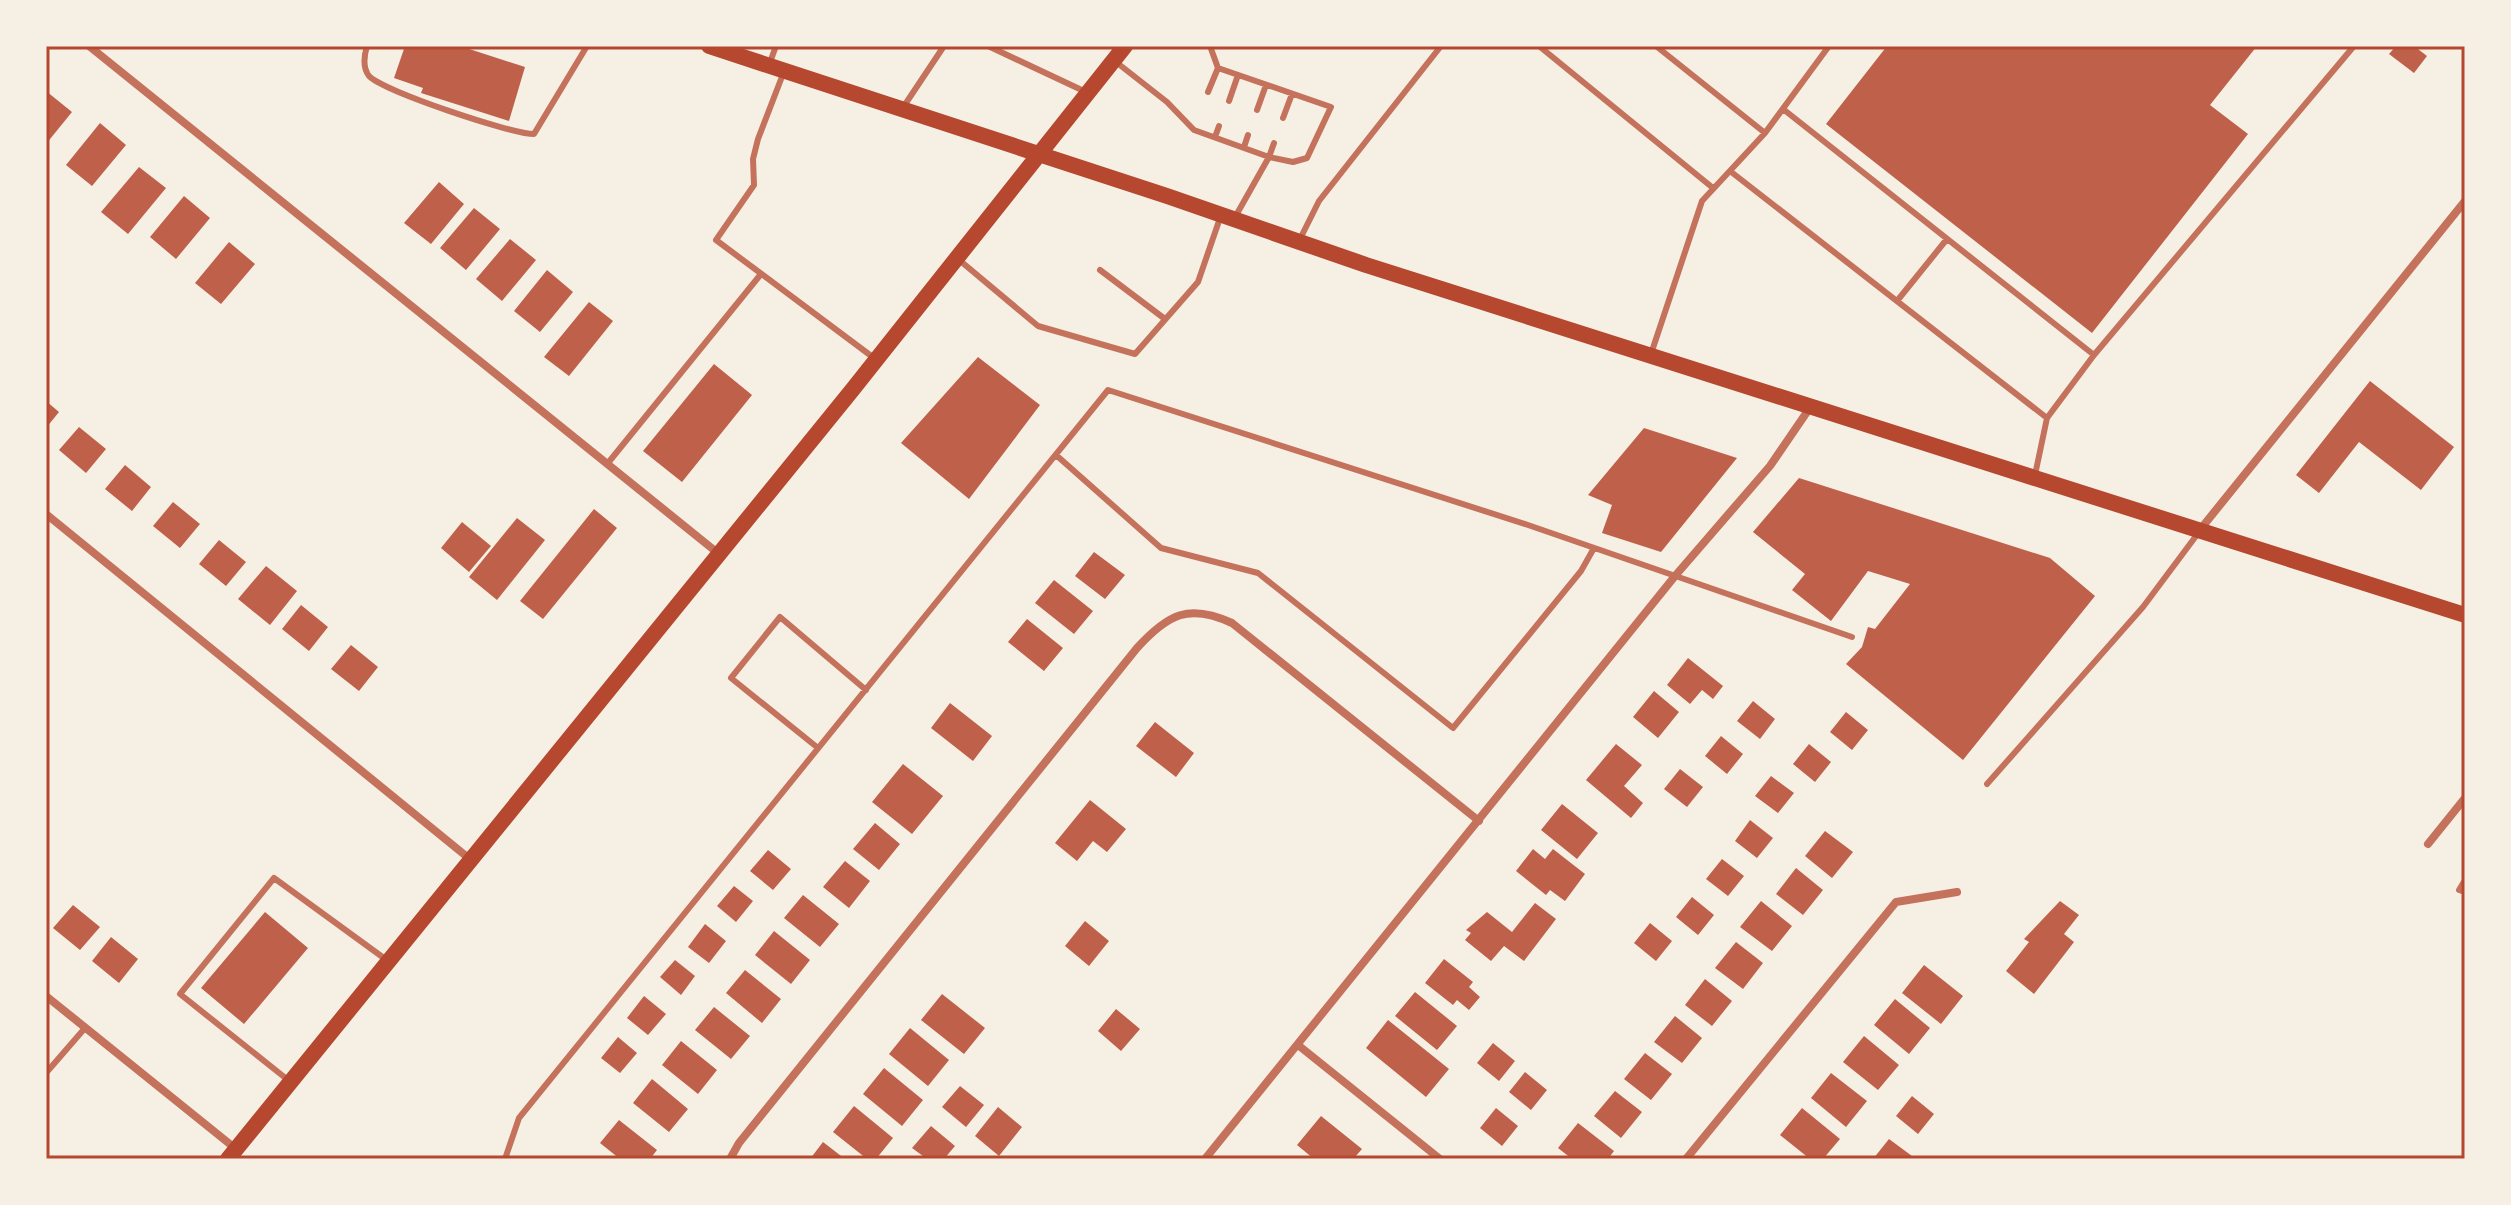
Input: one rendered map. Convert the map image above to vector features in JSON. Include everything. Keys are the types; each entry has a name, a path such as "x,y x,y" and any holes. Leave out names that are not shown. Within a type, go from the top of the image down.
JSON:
{"main road":[{"path":"709,46 1809,409 2465,615"},
{"path":"232,1154 877,360 1125,46"}],"street":[{"path":"89,46 719,554"},
{"path":"2199,532 2465,201"},
{"path":"1205,1159 1675,576 1770,466 1809,409"},
{"path":"46,514 471,860"},
{"path":"730,1159 747,1132 1137,648 1152,632 1175,616 1195,611 1232,623 1479,821"},
{"path":"2428,844 2465,798"},
{"path":"1686,1159 1896,902 1957,892"},
{"path":"46,996 232,1154"},
{"path":"1298,1045 1440,1159"}],"lane":[{"path":"367,46 363,63 370,77 413,98 534,134 587,46"},
{"path":"776,46 777,68 755,149 754,185 716,240 877,360"},
{"path":"901,109 944,46"},
{"path":"988,46 1087,93"},
{"path":"1208,92 1218,68 1210,46"},
{"path":"1299,242 1319,201 1441,46"},
{"path":"1539,46 1713,188"},
{"path":"1656,46 1765,133"},
{"path":"1650,357 1702,201 1765,133 1829,46"},
{"path":"2035,478 2047,418 2094,355 2354,46"},
{"path":"1114,60 1167,102 1194,130 1269,157 1293,162 1307,158 1331,107 1218,68"},
{"path":"1229,101 1238,75"},
{"path":"1257,110 1266,85"},
{"path":"1283,118 1292,94"},
{"path":"1783,109 2094,355"},
{"path":"1194,130 1199,119"},
{"path":"1215,137 1219,126"},
{"path":"1244,147 1248,135"},
{"path":"957,259 1038,326 1135,354 1198,282 1228,217 1269,157 1274,143"},
{"path":"1730,171 2047,418"},
{"path":"1897,301 1947,239"},
{"path":"1100,270 1165,319"},
{"path":"608,463 761,274"},
{"path":"505,1159 519,1118 1108,390 1594,548 1852,637"},
{"path":"1056,455 1161,548 1258,573 1453,728 1581,571 1594,548"},
{"path":"1987,784 2143,607 2199,532"},
{"path":"818,748 731,678 780,617 866,690"},
{"path":"291,1083 180,994 274,878 389,962"},
{"path":"2465,880 2459,890 2465,892"},
{"path":"46,1073 85,1028"}],"building":[{"path":"405,46 460,46 525,67 509,121 421,93 423,88 394,78"},
{"path":"1887,46 2257,46 2210,105 2248,134 2092,333 1826,124"},
{"path":"2396,46 2414,46 2427,56 2414,73 2389,54"},
{"path":"46,91 72,112 46,144"},
{"path":"100,123 126,145 92,186 66,165"},
{"path":"139,167 166,188 128,234 101,212"},
{"path":"439,182 464,204 431,244 404,223"},
{"path":"184,196 210,218 176,259 150,237"},
{"path":"474,208 500,229 466,270 440,248"},
{"path":"510,239 536,260 502,301 476,279"},
{"path":"229,242 255,264 221,304 195,283"},
{"path":"547,270 573,292 540,332 514,311"},
{"path":"589,302 613,321 569,376 544,357"},
{"path":"978,357 1040,405 969,499 901,443"},
{"path":"714,364 752,395 682,482 643,451"},
{"path":"2370,381 2454,447 2421,490 2359,442 2319,493 2296,475"},
{"path":"46,401 59,412 46,428"},
{"path":"79,427 106,449 86,473 59,450"},
{"path":"1644,428 1737,458 1661,552 1602,533 1612,505 1588,495"},
{"path":"125,465 151,487 132,511 105,489"},
{"path":"1799,478 2050,558 2095,596 1963,760 1846,664 1862,647 1868,627 1875,629 1910,584 1868,571 1831,621 1792,590 1805,574 1753,532"},
{"path":"173,502 200,524 180,548 153,526"},
{"path":"594,509 617,528 543,619 520,601"},
{"path":"517,518 545,540 497,600 469,577"},
{"path":"462,522 491,546 469,572 441,548"},
{"path":"219,540 246,562 226,586 199,564"},
{"path":"1094,552 1125,575 1105,599 1075,576"},
{"path":"266,566 297,591 270,625 238,599"},
{"path":"1054,580 1093,611 1074,634 1035,603"},
{"path":"301,605 328,627 309,651 282,629"},
{"path":"1027,619 1063,648 1044,671 1008,642"},
{"path":"351,645 378,667 359,691 331,669"},
{"path":"1688,658 1723,686 1713,699 1702,690 1690,704 1667,685"},
{"path":"1654,691 1679,712 1658,738 1633,717"},
{"path":"1753,701 1775,719 1760,739 1737,721"},
{"path":"950,703 992,736 973,761 931,728"},
{"path":"1846,712 1868,730 1852,750 1830,732"},
{"path":"1155,722 1194,753 1176,777 1136,746"},
{"path":"1721,736 1743,754 1727,774 1705,756"},
{"path":"1616,744 1642,765 1624,786 1643,803 1631,818 1586,780"},
{"path":"1809,744 1831,762 1815,782 1793,764"},
{"path":"903,764 943,796 912,834 872,802"},
{"path":"1680,769 1703,787 1687,807 1664,789"},
{"path":"1771,776 1794,793 1778,813 1755,796"},
{"path":"1090,800 1126,829 1107,852 1093,841 1077,861 1055,843"},
{"path":"1562,804 1598,833 1577,859 1541,830"},
{"path":"1750,820 1773,838 1757,858 1735,841"},
{"path":"875,823 900,844 879,870 853,849"},
{"path":"1825,831 1853,852 1832,878 1805,856"},
{"path":"1533,849 1545,859 1553,849 1585,874 1565,901 1550,890 1546,895 1516,871"},
{"path":"768,850 791,869 773,890 750,871"},
{"path":"1722,859 1744,876 1728,896 1706,879"},
{"path":"845,861 870,881 849,908 823,887"},
{"path":"1796,868 1823,890 1803,915 1776,894"},
{"path":"734,886 753,901 736,922 717,906"},
{"path":"803,895 839,924 820,947 784,918"},
{"path":"1692,897 1714,915 1698,935 1676,917"},
{"path":"1761,901 1792,926 1772,951 1740,927"},
{"path":"2060,901 2079,915 2064,934 2074,942 2034,994 2006,971 2029,942 2024,939"},
{"path":"1535,903 1556,919 1524,961 1504,946 1491,961 1465,940 1471,933 1466,930 1487,912 1512,932"},
{"path":"73,905 100,927 80,950 53,928"},
{"path":"265,912 308,948 244,1024 201,988"},
{"path":"1085,921 1109,941 1089,966 1065,946"},
{"path":"1650,923 1672,941 1656,961 1634,943"},
{"path":"705,924 726,941 709,963 688,947"},
{"path":"774,931 810,960 791,984 755,955"},
{"path":"111,937 138,959 119,983 92,961"},
{"path":"1736,942 1763,963 1743,989 1715,968"},
{"path":"1444,959 1473,982 1469,987 1480,997 1469,1010 1457,1000 1453,1005 1425,983"},
{"path":"675,960 695,976 681,995 660,977"},
{"path":"1924,965 1963,996 1941,1024 1902,993"},
{"path":"745,970 781,999 762,1023 726,993"},
{"path":"1705,979 1732,1001 1712,1026 1685,1005"},
{"path":"1415,992 1457,1026 1437,1050 1395,1016"},
{"path":"942,994 985,1028 964,1054 921,1020"},
{"path":"644,996 666,1014 648,1035 627,1018"},
{"path":"1895,999 1930,1028 1909,1054 1874,1025"},
{"path":"714,1007 750,1036 731,1059 695,1030"},
{"path":"1116,1009 1140,1029 1121,1051 1098,1031"},
{"path":"1675,1016 1702,1038 1682,1063 1654,1042"},
{"path":"1388,1020 1449,1069 1426,1097 1366,1048"},
{"path":"910,1028 949,1060 928,1086 889,1054"},
{"path":"1864,1036 1899,1065 1878,1090 1843,1062"},
{"path":"618,1037 637,1053 620,1073 601,1058"},
{"path":"681,1041 717,1070 698,1094 662,1065"},
{"path":"1493,1043 1515,1061 1499,1081 1477,1063"},
{"path":"1645,1053 1672,1074 1651,1100 1624,1079"},
{"path":"884,1068 923,1100 902,1126 863,1094"},
{"path":"1525,1072 1547,1090 1531,1110 1509,1092"},
{"path":"1831,1073 1867,1101 1846,1127 1811,1098"},
{"path":"652,1079 688,1109 669,1132 633,1103"},
{"path":"960,1086 984,1105 966,1127 942,1107"},
{"path":"1615,1091 1642,1112 1621,1138 1594,1116"},
{"path":"1912,1096 1934,1114 1918,1134 1896,1116"},
{"path":"854,1106 893,1138 876,1159 867,1159 833,1132"},
{"path":"998,1107 1022,1127 999,1156 975,1136"},
{"path":"1496,1108 1518,1126 1502,1146 1480,1128"},
{"path":"1802,1108 1840,1139 1823,1159 1810,1159 1780,1135"},
{"path":"1321,1116 1362,1149 1355,1157 1358,1159 1314,1159 1297,1145"},
{"path":"619,1120 657,1150 650,1159 620,1159 600,1143"},
{"path":"1578,1123 1614,1151 1608,1159 1572,1159 1558,1148"},
{"path":"931,1126 955,1146 944,1159 927,1159 912,1148"},
{"path":"1889,1139 1912,1156 1910,1159 1873,1159"},
{"path":"823,1142 845,1159 810,1159"}]}
